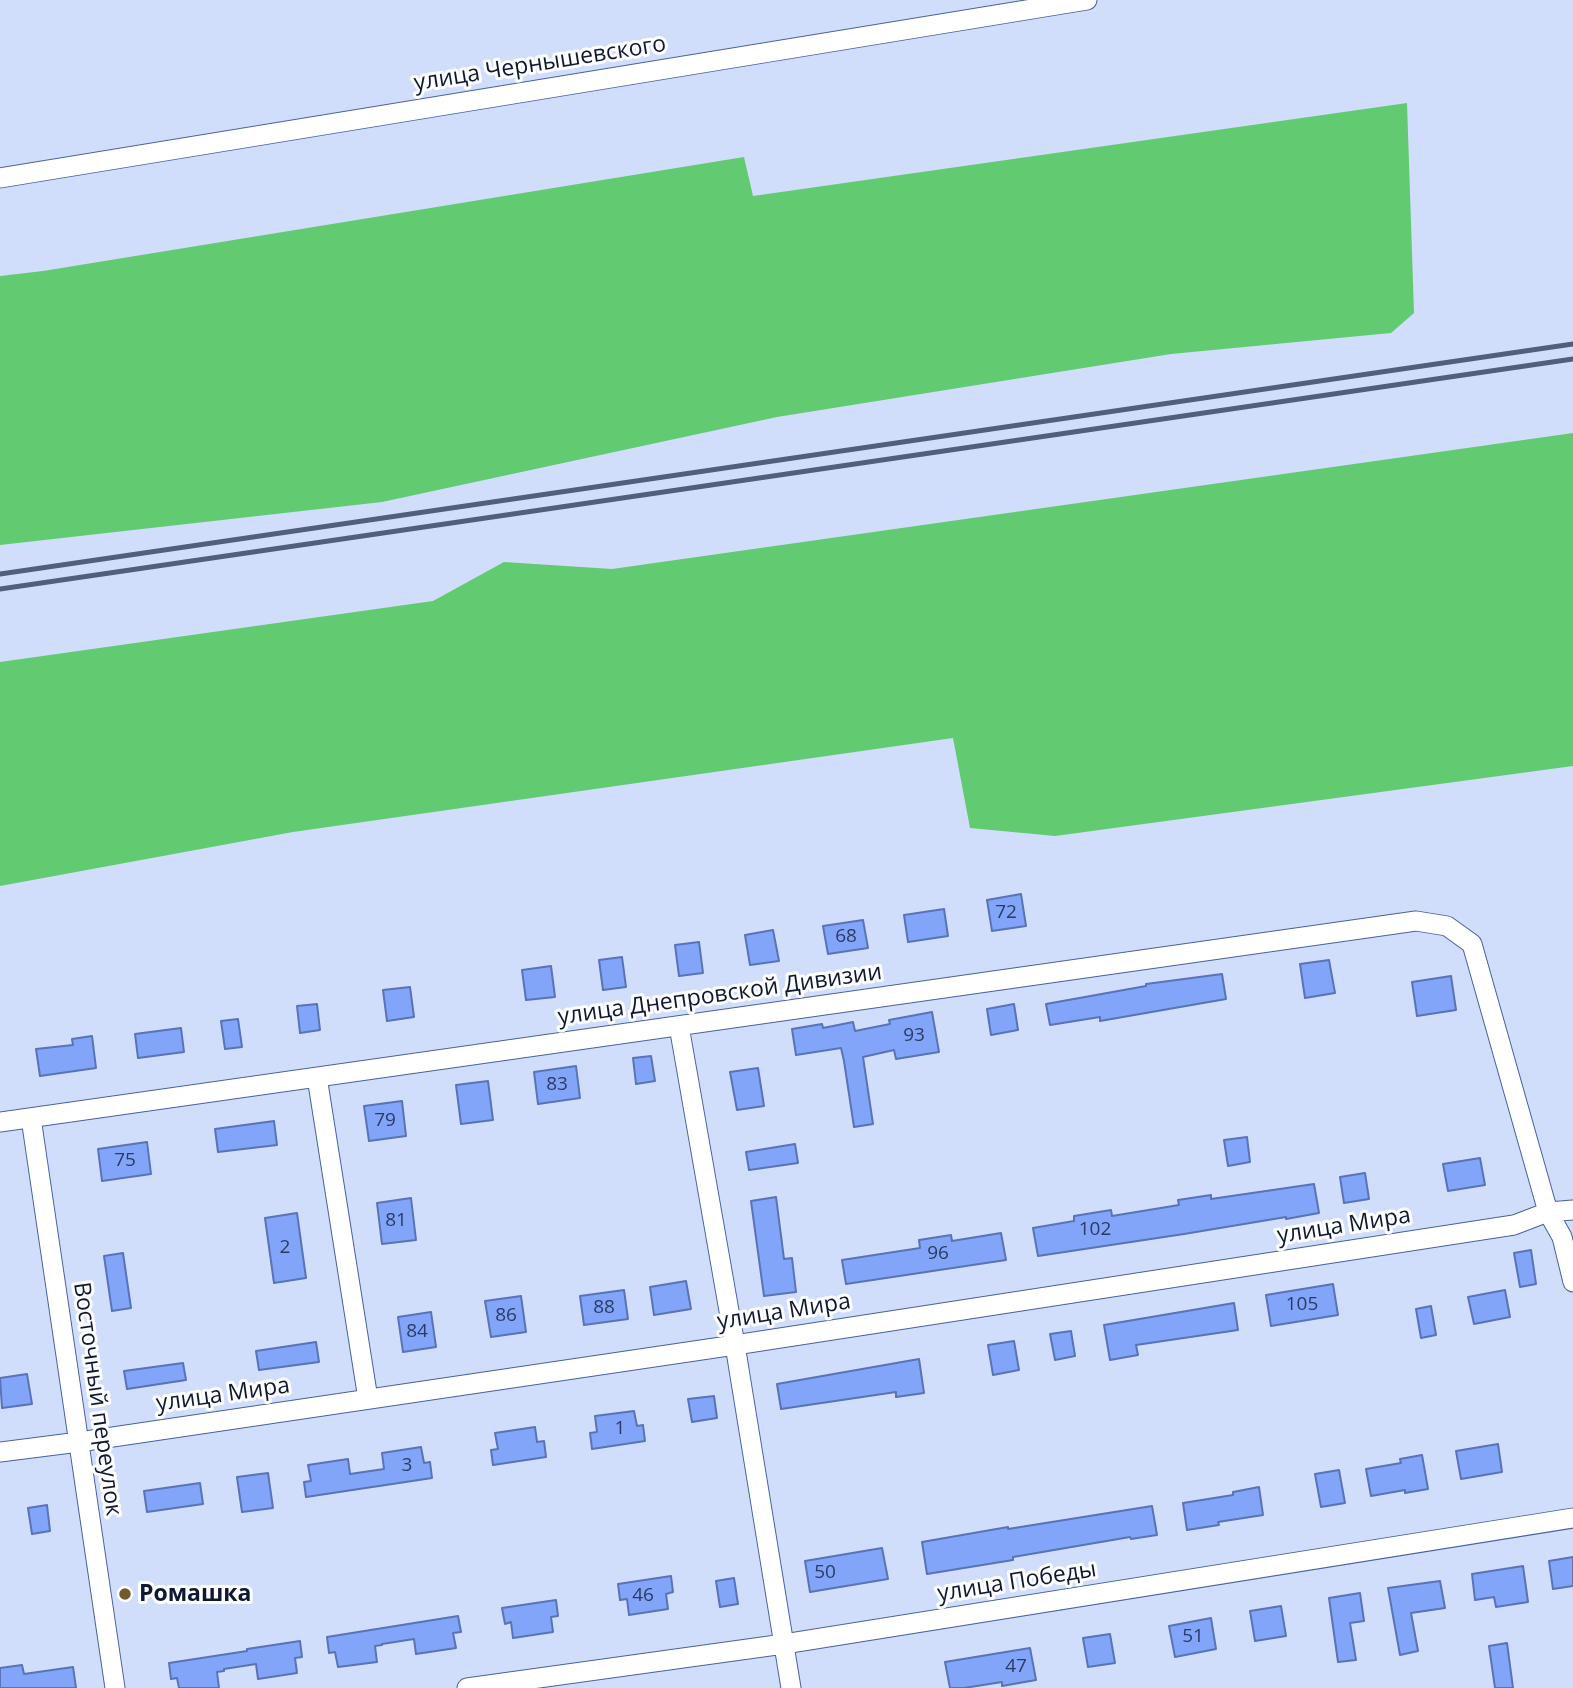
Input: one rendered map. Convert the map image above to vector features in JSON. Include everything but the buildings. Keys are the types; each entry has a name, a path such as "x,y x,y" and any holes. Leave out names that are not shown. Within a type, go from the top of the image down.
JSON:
{"street":[{"name":"улица Чернышевского","path":"0,178 1087,0"},
{"name":"улица Днепровской Дивизии","path":"0,1122 1416,921 1447,926 1472,944 1548,1212"},
{"path":"679,1026 791,1688"},
{"path":"317,1077 368,1399"},
{"name":"Восточный переулок","path":"31,1118 115,1688"},
{"path":"1573,1195 1548,1212 1562,1237 1573,1282"},
{"name":"улица Мира","path":"0,1452 735,1345 1514,1225 1548,1212 1573,1210"},
{"name":"улица Победы","path":"467,1688 784,1644 1573,1518"}],"green space":[{"path":"1407,103 1414,313 1391,333 1171,354 777,417 382,502 0,545 0,276 744,157 753,196"},
{"path":"1573,433 1573,766 1055,836 970,828 953,738 293,832 0,886 0,662 433,601 504,562 612,569"}],"railway":[{"path":"0,574 1573,344"},
{"path":"0,589 1573,359"}],"place":[{"name":"Ромашка","path":"125,1594"}]}
